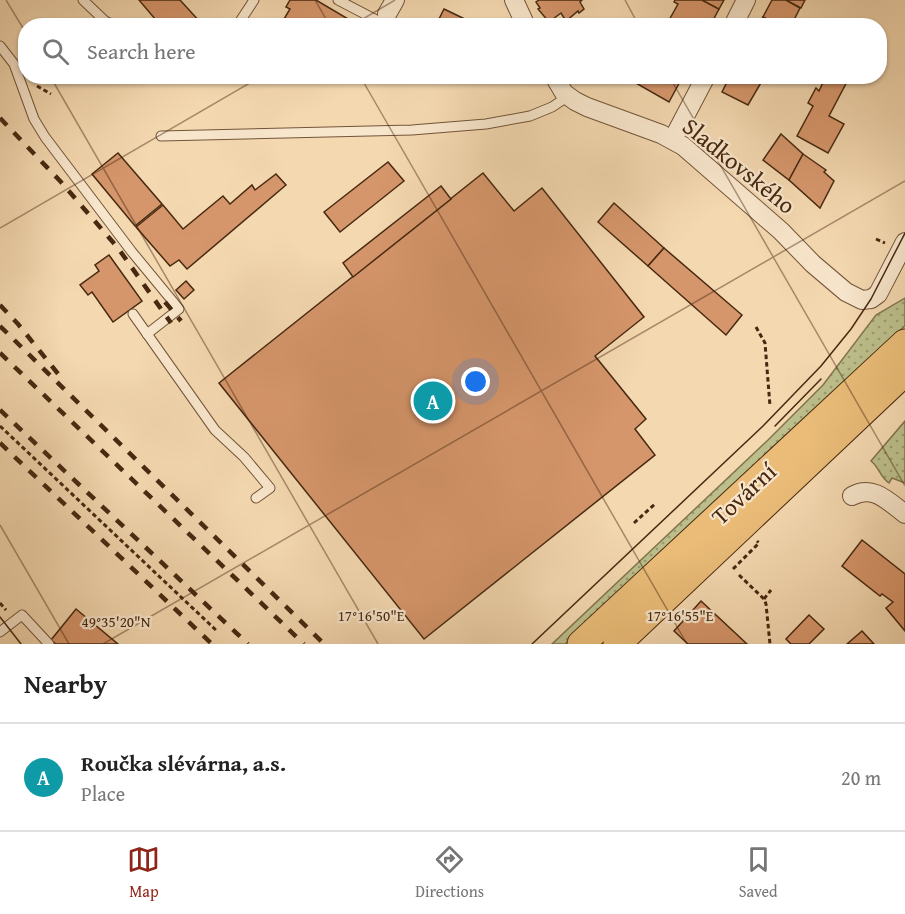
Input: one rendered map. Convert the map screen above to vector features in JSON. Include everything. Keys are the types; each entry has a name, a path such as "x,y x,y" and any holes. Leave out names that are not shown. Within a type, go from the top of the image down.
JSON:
{"main road":[{"name":"Tovární","path":"581,644 905,343"},
{"name":"Tovární","path":"617,644 905,372"}],"street":[{"path":"514,0 522,18"},
{"path":"737,18 746,0"},
{"path":"559,84 567,97"},
{"path":"673,139 702,84"},
{"name":"Sladkovského","path":"567,97 587,107 673,139 695,155 781,231 813,264 846,292 862,300 871,299 882,288 905,242"},
{"path":"868,406 905,392"},
{"path":"852,496 860,492 876,493 905,514"}],"lane":[{"path":"84,0 102,18"},
{"path":"242,18 254,0"},
{"path":"338,0 372,18"},
{"path":"0,46 14,64 18,75"},
{"path":"21,84 34,119 45,138 132,252 179,309 147,334"},
{"path":"161,136 412,130 486,124 530,116 552,107 567,97"},
{"path":"133,314 215,430 244,457 270,488 256,498"},
{"path":"0,632 22,615 49,644"}],"path":[{"path":"756,327 765,343 770,406"},
{"path":"0,426 218,632"},
{"path":"634,523 655,504"},
{"path":"733,569 759,543"},
{"path":"739,575 764,599 768,610 770,644"},
{"path":"764,599 771,590"}],"green space":[{"path":"905,298 905,326 596,617 565,644 552,644 823,385 876,315"},
{"path":"905,421 905,483 892,478 889,483 871,461"}],"building":[{"path":"139,0 180,0 196,18 154,18"},
{"path":"290,0 316,0 346,18 285,18 290,9 286,7"},
{"path":"539,0 582,0 580,2 584,9 570,18 564,18 561,13 554,18 546,18 538,9 540,8 536,2"},
{"path":"675,0 702,0 719,9 714,18 670,18 678,4 674,2"},
{"path":"702,0 724,0 719,9"},
{"path":"772,0 786,0 800,8 795,18 763,17"},
{"path":"786,0 805,0 801,8"},
{"path":"444,9 463,18 440,18"},
{"path":"638,84 679,84 669,102"},
{"path":"726,84 760,84 748,105 722,92"},
{"path":"822,84 846,84 829,116 844,124 828,153 797,136 813,106 808,103 816,88 819,91"},
{"path":"781,134 803,154 789,180 763,160"},
{"path":"118,153 162,204 135,226 92,174"},
{"path":"803,154 826,170 824,172 834,181 820,208 789,180"},
{"path":"388,162 404,181 340,232 324,212"},
{"path":"483,173 514,211 542,188 644,317 595,356 646,419 635,429 655,455 424,639 219,383"},
{"path":"276,174 286,185 187,269 179,260 170,266 136,227 163,205 183,229 223,196 230,204 252,185 255,190"},
{"path":"441,186 451,199 353,277 343,263"},
{"path":"614,203 664,248 648,266 598,222"},
{"path":"664,248 742,315 726,335 648,266"},
{"path":"109,255 142,301 113,322 92,292 88,295 80,285 99,271 95,265"},
{"path":"186,281 194,290 184,299 176,290"},
{"path":"862,540 905,574 905,631 886,608 893,602 882,594 880,596 842,566"},
{"path":"701,601 747,644 688,644 674,631"},
{"path":"76,609 118,644 56,644 51,640"},
{"path":"809,615 824,629 809,644 791,644 786,639"},
{"path":"862,631 874,644 847,644"}],"tram line":[{"path":"532,644 763,426 821,366 851,329 871,299 905,233"},
{"path":"775,426 821,379"},
{"path":"0,617 21,644"}],"railway":[{"path":"0,118 61,182 118,248 171,323"},
{"path":"165,302 181,321"},
{"path":"0,305 59,375"},
{"path":"0,326 324,644"},
{"path":"0,353 304,644"},
{"path":"0,410 248,644"},
{"path":"0,443 212,644"}],"place":[{"name":"Roučka slévárna, a.s.","path":"433,401"}]}
